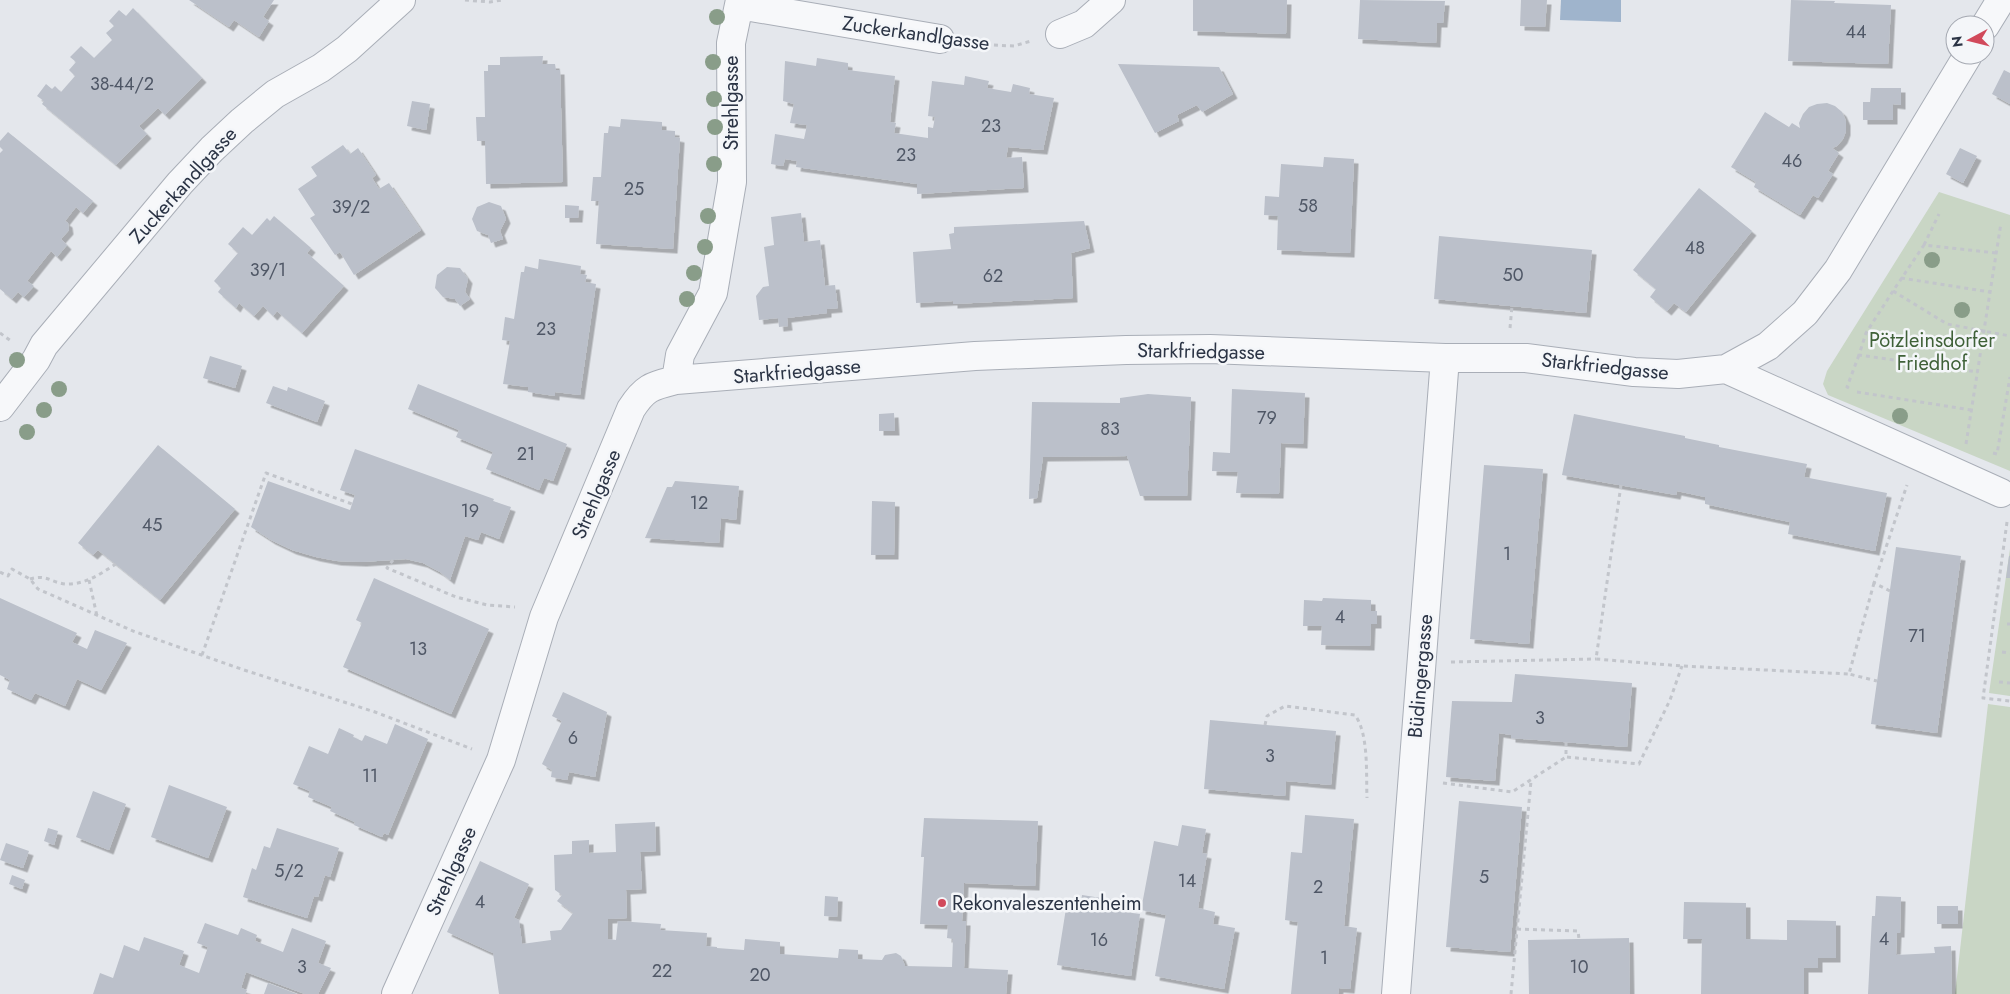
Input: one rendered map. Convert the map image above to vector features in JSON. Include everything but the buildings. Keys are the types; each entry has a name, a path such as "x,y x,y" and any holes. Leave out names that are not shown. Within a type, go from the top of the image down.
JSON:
{"street":[{"name":"Zuckerkandlgasse","path":"0,407 50,338 180,183 212,149 275,94 321,68 347,48 401,0"},
{"path":"1060,34 1084,24 1111,0"},
{"path":"1992,15 2001,0"},
{"name":"Zuckerkandlgasse","path":"740,2 940,39"},
{"name":"Strehlgasse","path":"396,994 501,760 544,617 631,409 640,396 652,386 676,380 680,355 713,293 732,182 731,44 740,2"},
{"name":"Starkfriedgasse","path":"676,380 975,356 1126,350 1210,349 1445,358 1526,358 1634,372 1678,374 1726,369 1768,346 1810,306 1838,270 1962,65"},
{"name":"Büdingergasse","path":"1396,994 1445,358"},
{"path":"1726,369 2001,493"}],"path":[{"path":"465,0 490,2 502,0"},
{"name":"Zuckerkandlgasse","path":"940,39 973,45 1014,46 1060,34"},
{"path":"1939,214 1924,245 1866,333 1847,387 1858,392 1971,410"},
{"path":"1966,444 2001,222"},
{"path":"1924,245 1996,254"},
{"path":"1901,278 1990,292"},
{"path":"1893,291 1947,324 2010,336"},
{"path":"1859,354 1978,372"},
{"path":"1997,454 2010,377"},
{"path":"1849,674 1874,583 1917,456"},
{"path":"202,655 266,474 352,504"},
{"path":"1596,659 1621,485"},
{"path":"2001,493 2007,518 1983,698 2010,700"},
{"path":"393,560 387,568 456,597 487,605 522,608"},
{"path":"30,580 40,576 62,584 75,584 89,580 116,564"},
{"path":"0,572 8,576 12,569 30,580 38,589 133,631 375,712 501,760"},
{"path":"89,580 97,616"},
{"path":"1874,583 1890,591"},
{"path":"2002,652 2010,652"},
{"path":"1456,662 1596,659 1682,666 1849,674 1877,681"},
{"path":"1412,777 1465,787 1512,792 1566,757 1639,764 1670,700 1682,666"},
{"path":"1999,682 2010,683"},
{"path":"1265,725 1267,716 1285,706 1354,715 1361,723 1366,763 1367,798"},
{"path":"1566,742 1566,757"},
{"path":"1511,994 1531,781"},
{"path":"1517,929 1578,931 1578,939"}],"green space":[{"name":"Pötzleinsdorfer Friedhof","path":"1939,192 2010,215 2010,471 1828,395 1823,384 1827,371"},
{"path":"2010,549 2010,696 1989,693"},
{"path":"1988,704 2010,707 2010,994 1955,994"}],"water":[{"path":"1561,0 1621,0 1621,22 1560,20"}],"place":[{"name":"Rekonvaleszentenheim","path":"942,903"}]}
